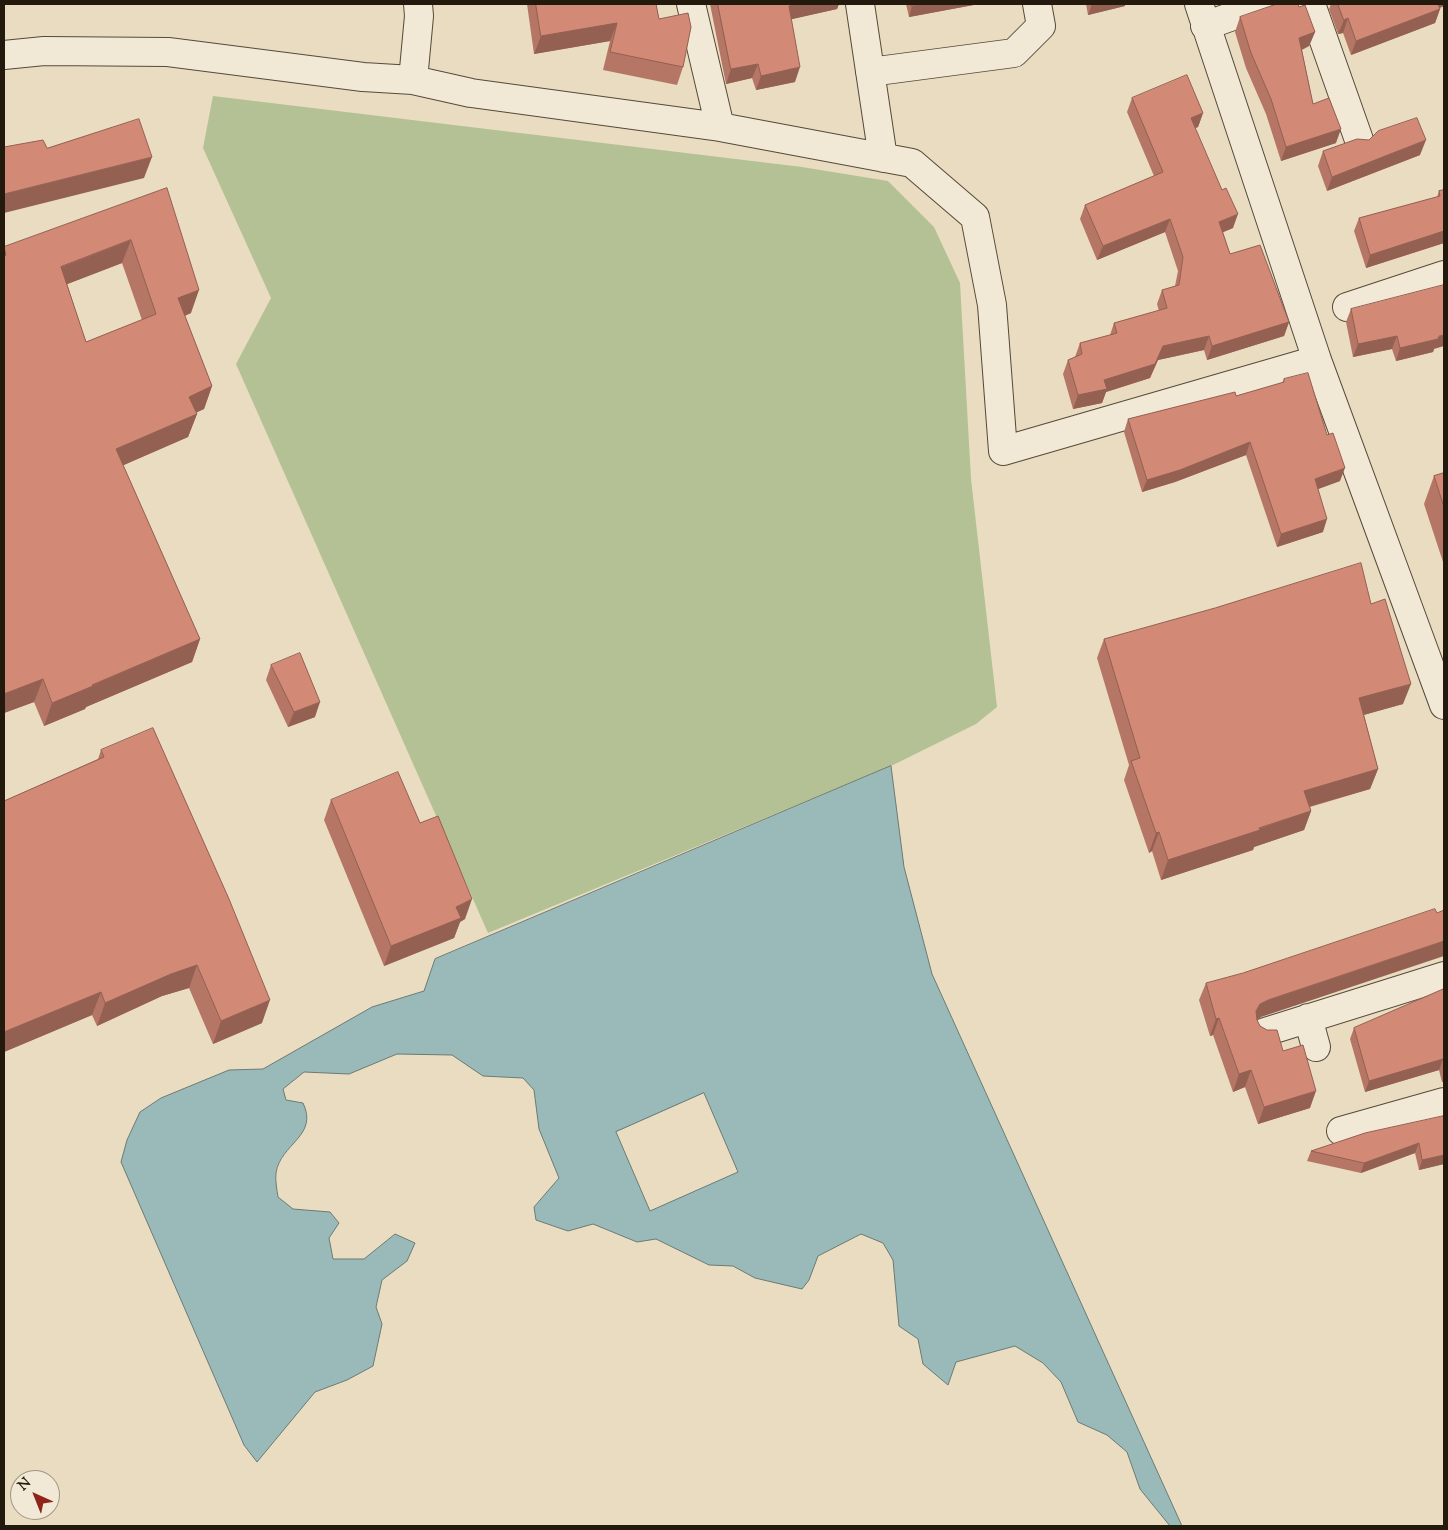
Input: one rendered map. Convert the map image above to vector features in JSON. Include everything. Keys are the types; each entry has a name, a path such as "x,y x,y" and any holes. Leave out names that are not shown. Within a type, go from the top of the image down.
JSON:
{"street":[{"path":"413,80 419,16 418,4"},
{"path":"690,4 720,127"},
{"path":"860,4 883,158"},
{"path":"870,72 1014,53 1041,26 1037,4"},
{"path":"1266,4 1202,15 1317,360 1444,704"},
{"path":"1310,4 1359,140"},
{"path":"4,56 44,51 168,52 363,77 413,80 471,93 720,127 912,163 975,218 992,305 1003,451 1317,360"},
{"path":"1347,307 1444,275"},
{"path":"1265,1032 1444,976"},
{"path":"1308,1018 1316,1047"},
{"path":"1341,1131 1444,1102"}],"green space":[{"path":"213,96 802,167 888,181 934,227 960,283 971,479 997,707 976,724 891,766 488,933 236,364 271,298 203,148"}],"water":[{"path":"891,766 904,867 932,974 1182,1526 1170,1526 1140,1489 1127,1452 1107,1435 1078,1422 1061,1382 1043,1363 1015,1346 956,1362 948,1385 923,1364 918,1339 899,1326 893,1260 883,1243 861,1234 818,1256 809,1280 802,1289 755,1278 733,1266 709,1265 656,1239 637,1242 593,1224 568,1231 536,1220 534,1207 559,1178 539,1129 534,1090 523,1078 483,1076 452,1055 397,1054 349,1074 304,1072 283,1089 286,1100 303,1103 307,1114 303,1132 284,1154 279,1163 276,1173 278,1197 293,1209 330,1212 339,1223 329,1238 333,1259 364,1259 395,1234 415,1243 407,1261 382,1280 376,1307 382,1324 373,1366 347,1380 315,1392 257,1462 244,1445 121,1162 127,1140 140,1112 161,1098 229,1070 263,1069 372,1007 424,991 435,959","holes":["704,1093 738,1172 650,1211 616,1132"]}],"building":[{"path":"536,4 656,4 659,19 688,13 691,27 683,67 610,52 617,23 541,36"},
{"path":"718,4 799,4 789,6 800,67 761,76 758,64 731,69"},
{"path":"1277,4 1298,4 1299,7 1305,5 1315,32 1299,38 1313,104 1329,98 1341,129 1286,147 1271,99 1251,53 1240,17"},
{"path":"1338,4 1438,4 1440,9 1356,41 1348,18 1344,20"},
{"path":"1187,75 1203,113 1191,118 1222,190 1226,188 1238,214 1219,222 1230,254 1260,245 1289,322 1212,346 1209,336 1163,346 1155,364 1104,380 1107,389 1078,395 1068,360 1082,354 1080,343 1117,333 1114,323 1167,308 1162,290 1179,285 1183,257 1170,219 1103,246 1085,205 1163,172 1132,98"},
{"path":"1417,118 1426,140 1332,177 1323,151 1357,139 1369,140 1378,131"},
{"path":"139,119 152,157 4,194 4,147 43,140 47,148"},
{"path":"167,188 199,290 178,298 212,386 189,397 197,414 116,449 200,639 52,703 43,679 4,694 4,256 6,255 4,247","holes":["131,240 156,314 86,342 61,267"]},
{"path":"1444,190 1444,231 1370,255 1359,218 1440,196 1439,191"},
{"path":"1444,285 1444,335 1439,336 1438,339 1400,348 1397,336 1358,344 1351,309"},
{"path":"1308,373 1327,435 1333,433 1345,468 1315,479 1327,519 1281,534 1250,442 1180,470 1147,480 1128,419 1235,392 1236,396 1284,382 1284,379"},
{"path":"1444,473 1444,507 1434,476"},
{"path":"1361,563 1371,604 1385,599 1411,684 1359,698 1378,769 1304,791 1311,811 1168,860 1159,832 1156,833 1131,761 1140,758 1104,639 1215,608"},
{"path":"300,653 320,702 294,712 271,665"},
{"path":"153,728 229,899 270,1000 221,1021 197,965 171,974 105,1003 101,992 4,1032 4,801 104,757 101,750"},
{"path":"398,772 420,823 438,816 472,899 456,907 461,918 391,946 331,800"},
{"path":"1435,909 1437,913 1444,910 1444,941 1260,1004 1256,1011 1257,1020 1260,1026 1267,1030 1277,1030 1283,1051 1303,1045 1316,1091 1264,1107 1251,1070 1239,1074 1219,1018 1216,1019 1206,983 1243,973"},
{"path":"1444,989 1444,1063 1443,1059 1369,1081 1354,1028"},
{"path":"1444,1116 1444,1155 1422,1160 1419,1143 1364,1163 1311,1151 1365,1133"}]}
